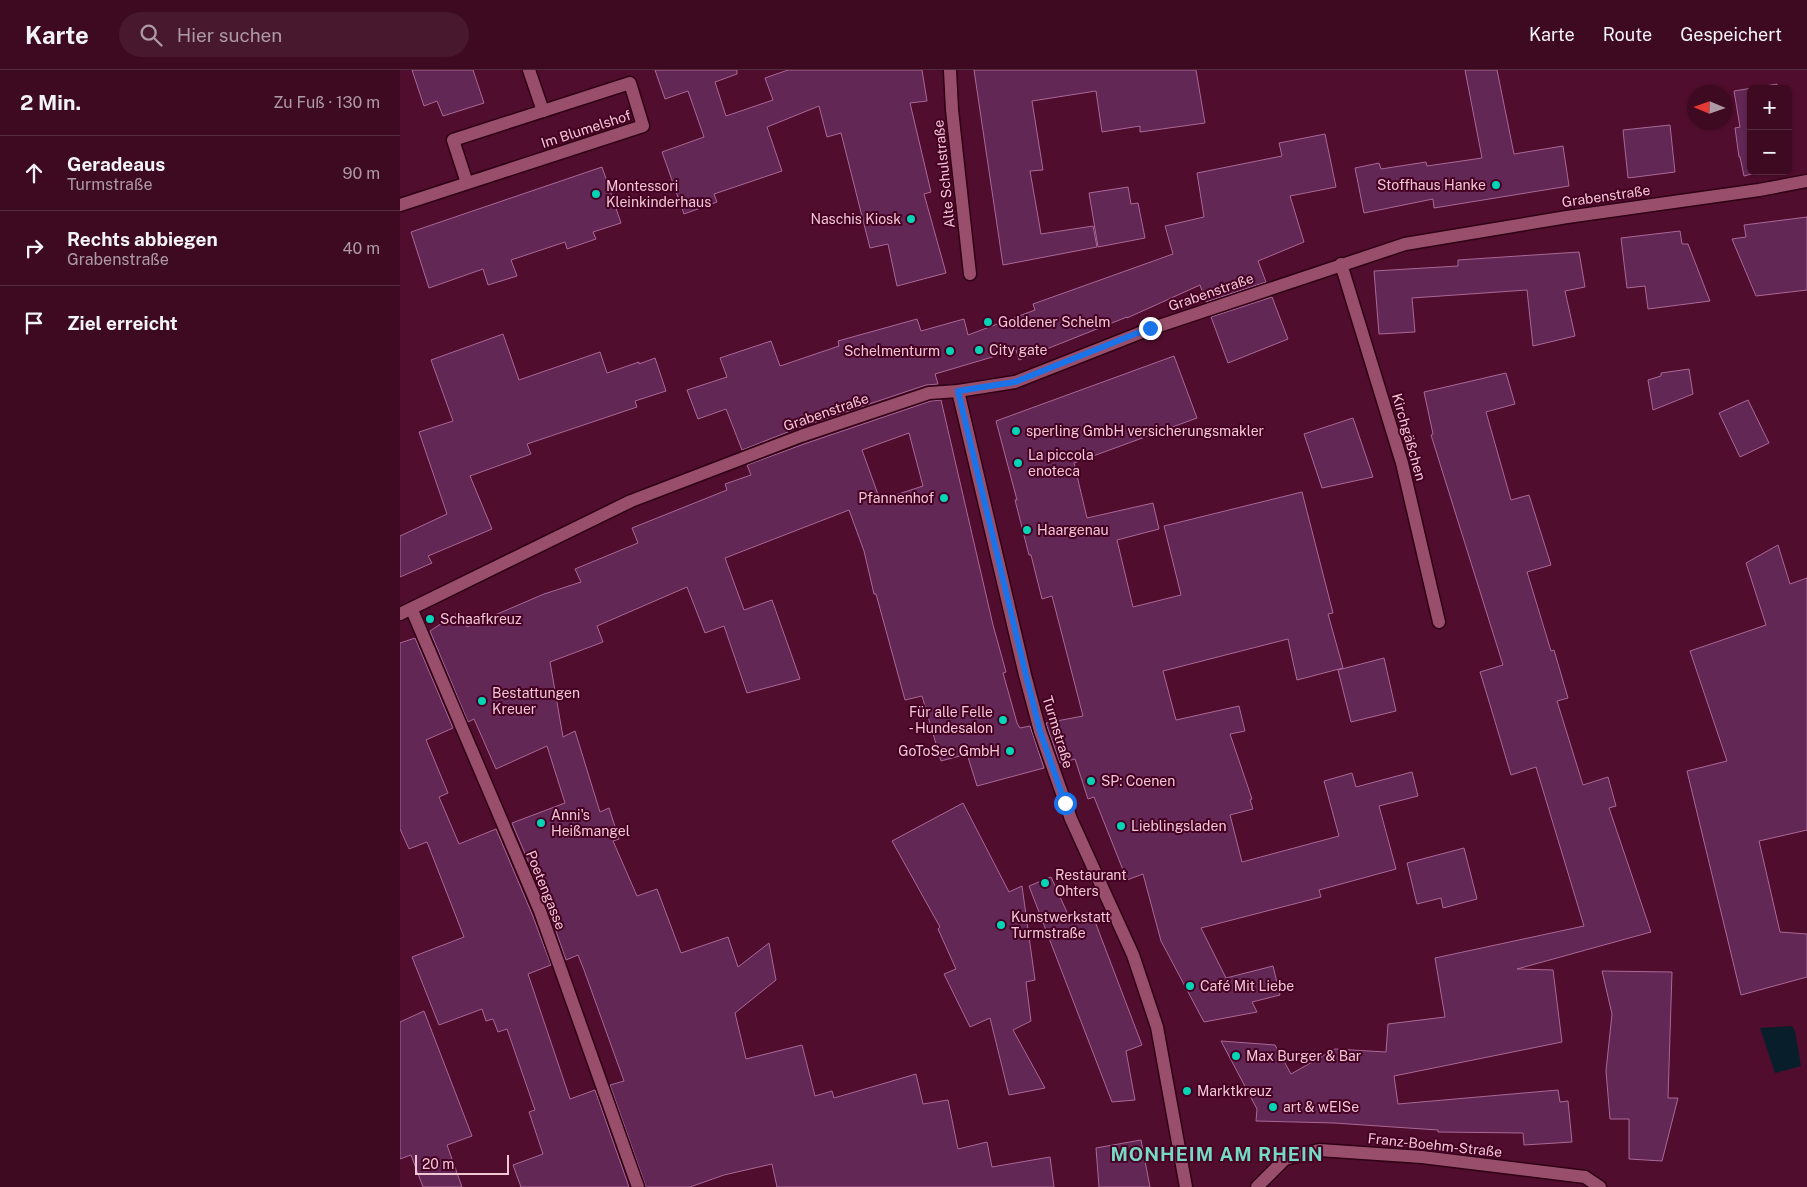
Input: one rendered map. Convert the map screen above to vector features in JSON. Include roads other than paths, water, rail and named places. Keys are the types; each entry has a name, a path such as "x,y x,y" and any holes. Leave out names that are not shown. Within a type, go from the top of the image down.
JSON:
{"street":[{"path":"529,70 543,111"},
{"name":"Alte Schulstraße","path":"950,70 952,110 970,274"},
{"name":"Im Blumelshof","path":"400,205 643,126 630,83 453,140 467,183"},
{"name":"Grabenstraße","path":"406,612 631,501 801,436 928,393 958,391 1015,382 1150,328 1405,244 1807,181"},
{"name":"Kirchgäßchen","path":"1341,264 1402,463 1439,622"},
{"name":"Turmstraße","path":"958,391 1040,731 1071,818 1133,955 1157,1026 1186,1187"},
{"name":"Poetengasse","path":"406,612 540,911 638,1187"},
{"name":"Franz-Boehm-Straße","path":"1257,1187 1285,1159 1319,1150 1422,1157 1585,1177 1600,1187"}],"water":[{"path":"1792,1026 1795,1031 1801,1066 1775,1073 1760,1028"}],"place":[{"name":"Stoffhaus Hanke","path":"1496,185"},
{"name":"Montessori Kleinkinderhaus","path":"596,194"},
{"name":"Naschis Kiosk","path":"911,219"},
{"name":"Goldener Schelm","path":"988,322"},
{"name":"City gate","path":"979,350"},
{"name":"Schelmenturm","path":"950,351"},
{"name":"sperling GmbH versicherungsmakler","path":"1016,431"},
{"name":"La piccola enoteca","path":"1018,463"},
{"name":"Pfannenhof","path":"944,498"},
{"name":"Haargenau","path":"1027,530"},
{"name":"Schaafkreuz","path":"430,619"},
{"name":"Bestattungen Kreuer","path":"482,701"},
{"name":"Für alle Felle - Hundesalon","path":"1003,720"},
{"name":"GoToSec GmbH","path":"1010,751"},
{"name":"SP: Coenen","path":"1091,781"},
{"name":"Anni's Heißmangel","path":"541,823"},
{"name":"Lieblingsladen","path":"1121,826"},
{"name":"Restaurant Ohters","path":"1045,883"},
{"name":"Kunstwerkstatt Turmstraße","path":"1001,925"},
{"name":"Café Mit Liebe","path":"1190,986"},
{"name":"Max Burger & Bar","path":"1236,1056"},
{"name":"Marktkreuz","path":"1187,1091"},
{"name":"art & wEISe","path":"1273,1107"}],"district":[{"name":"MONHEIM AM RHEIN","path":"1217,1154"}]}
